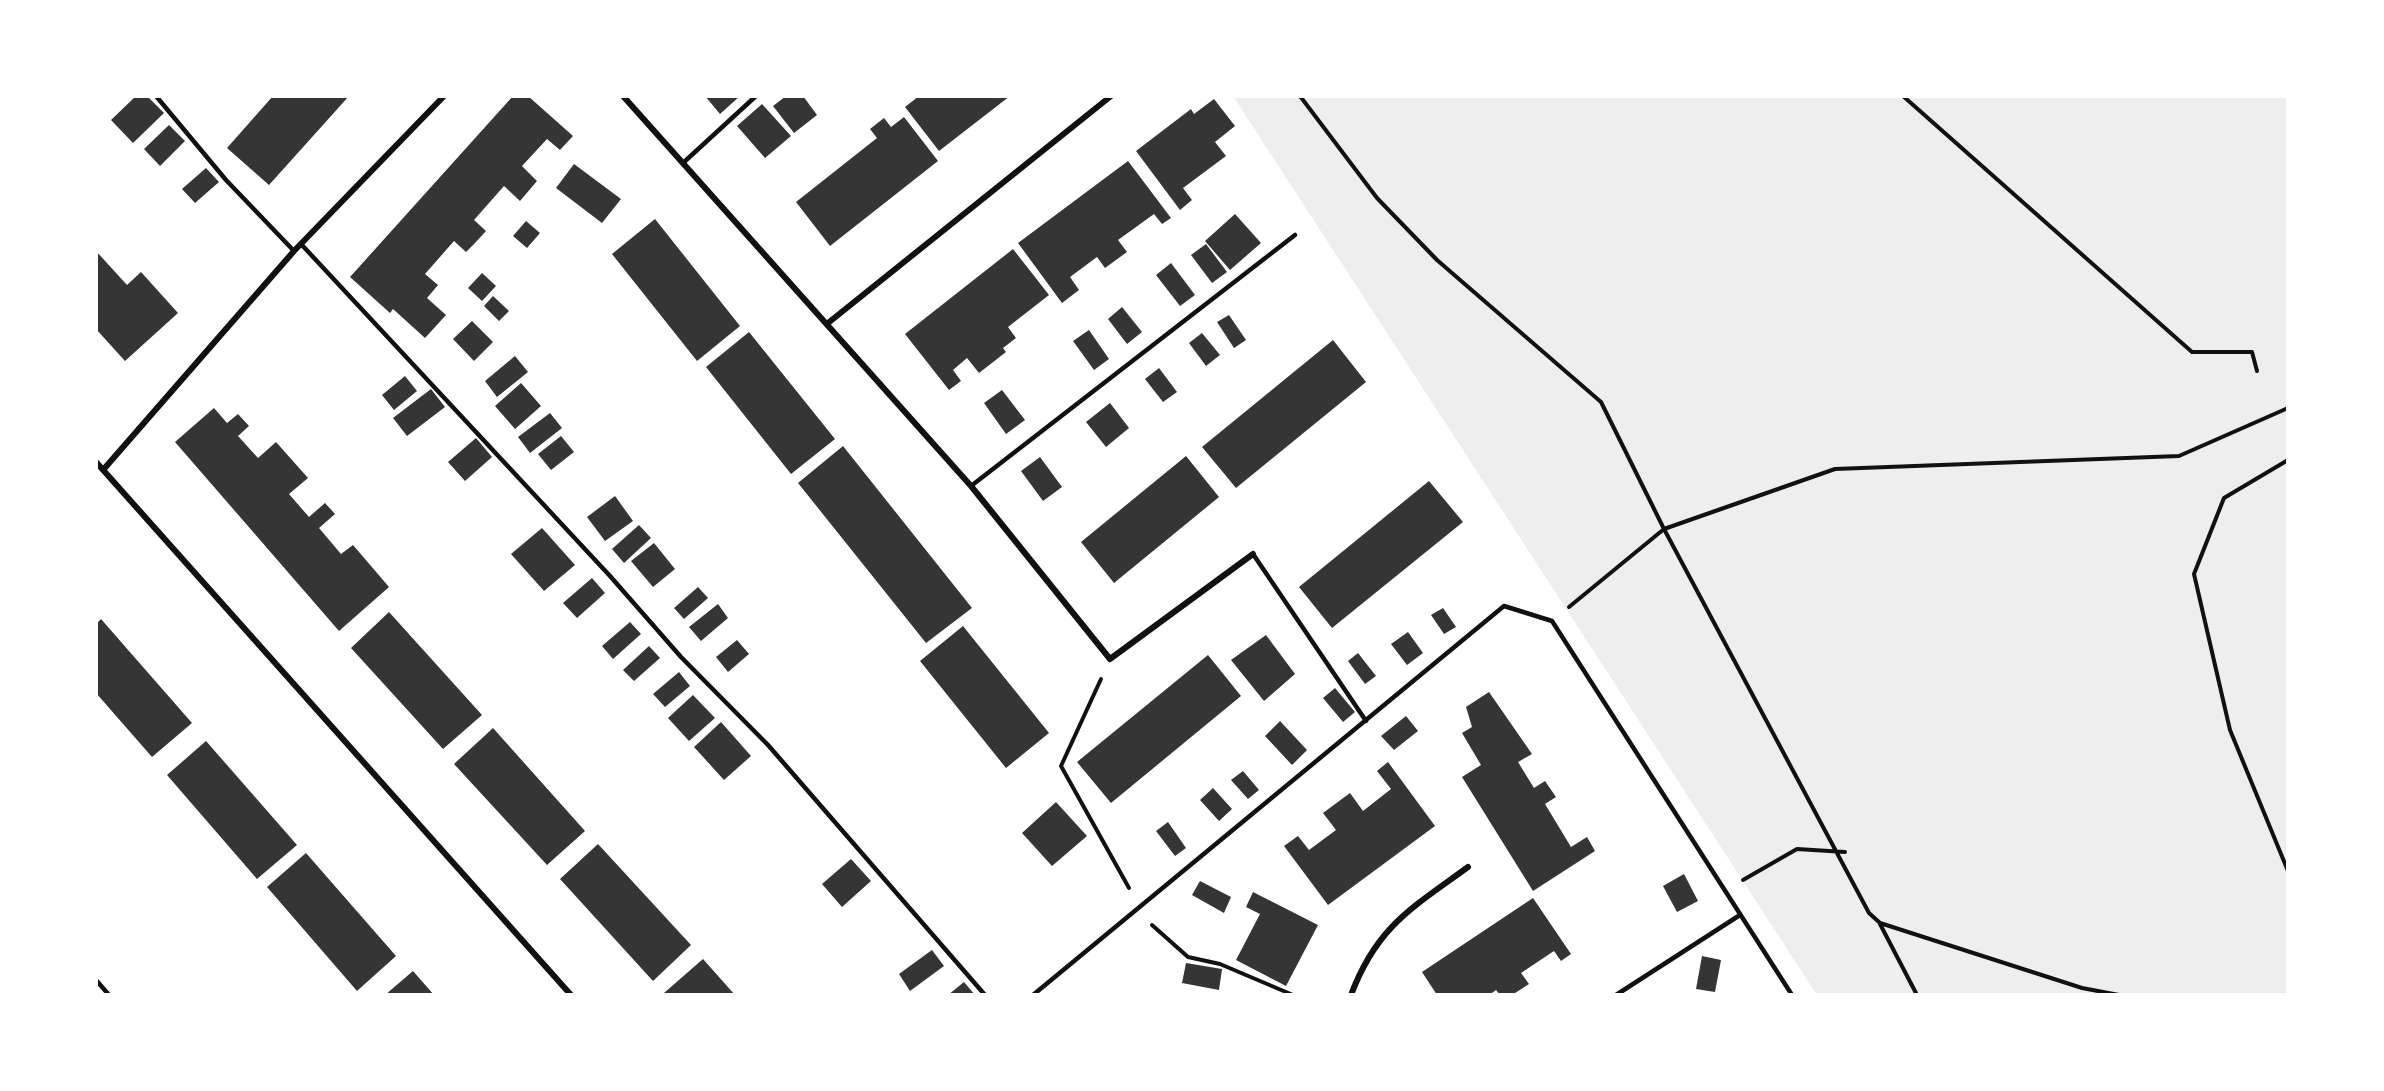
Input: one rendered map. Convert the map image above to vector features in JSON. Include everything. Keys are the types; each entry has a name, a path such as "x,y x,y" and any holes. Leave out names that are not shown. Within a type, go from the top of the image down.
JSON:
{"street":[{"path":"103,470 294,251 444,96"},
{"path":"623,96 828,323 971,486 1110,659 1253,555"},
{"path":"828,323 1111,96"},
{"path":"96,462 571,995"},
{"path":"1352,995 1365,961 1380,938 1399,918 1468,867"}],"lane":[{"path":"156,96 226,180 294,251"},
{"path":"683,163 756,96"},
{"path":"971,486 1295,235"},
{"path":"301,244 610,576 681,657 768,745 984,995"},
{"path":"1253,555 1366,721"},
{"path":"1033,995 1504,606 1552,621 1792,995"},
{"path":"1616,995 1740,915"},
{"path":"96,980 109,995"}],"path":[{"path":"1300,96 1377,198 1437,260 1600,402 1664,529 1835,851 1869,913 1880,923 1917,995"},
{"path":"1903,96 2192,352 2252,352 2257,371"},
{"path":"1552,621 1664,529 1836,469 2179,456 2288,408"},
{"path":"2288,460 2223,498 2194,574 2230,730 2288,871"},
{"path":"1110,659 1061,766 1153,928 1188,957 1221,964 1293,995"},
{"path":"1724,891 1797,849 1845,852"},
{"path":"1880,923 2082,988 2119,995"}],"shaded area":[{"path":"1233,96 2288,96 2288,995 1817,995"}],"building":[{"path":"136,96 147,96 164,113 133,143 111,120"},
{"path":"273,96 349,96 269,185 227,148"},
{"path":"513,96 528,96 573,136 560,150 547,139 522,166 537,181 520,201 504,186 474,220 486,231 466,252 454,241 425,274 438,285 427,298 446,315 425,338 393,309 390,313 350,277"},
{"path":"705,96 740,96 720,114"},
{"path":"786,96 803,96 817,115 794,133 773,106"},
{"path":"919,96 1010,96 939,151 905,107"},
{"path":"1214,99 1235,126 1215,142 1226,156 1183,188 1192,200 1180,210 1136,151 1191,109 1194,114"},
{"path":"762,104 791,136 765,158 737,126"},
{"path":"904,117 938,161 830,246 796,202 877,138 870,129 884,118 891,127"},
{"path":"169,125 185,141 160,166 144,149"},
{"path":"1128,161 1171,218 1162,224 1154,214 1118,240 1127,252 1105,268 1097,257 1070,277 1079,290 1062,303 1018,243"},
{"path":"574,164 621,199 602,223 556,188"},
{"path":"206,168 219,182 195,203 182,189"},
{"path":"1235,214 1261,243 1230,270 1205,241"},
{"path":"655,219 740,326 697,361 612,254"},
{"path":"526,221 540,233 527,248 513,236"},
{"path":"1206,244 1227,272 1212,283 1191,255"},
{"path":"1013,249 1049,295 1008,327 1016,338 1003,348 1006,352 979,373 967,358 953,370 961,381 949,390 905,334"},
{"path":"96,251 127,285 141,272 178,313 125,361 96,329"},
{"path":"1171,263 1195,295 1180,306 1156,275"},
{"path":"482,273 496,286 482,301 468,288"},
{"path":"493,296 509,311 499,321 484,306"},
{"path":"1122,307 1142,332 1127,344 1108,319"},
{"path":"1229,315 1246,340 1234,348 1217,322"},
{"path":"472,321 493,342 474,361 453,339"},
{"path":"1089,330 1109,359 1094,370 1073,341"},
{"path":"749,332 835,439 791,474 706,367"},
{"path":"1202,333 1220,355 1206,366 1189,343"},
{"path":"1333,340 1366,382 1236,488 1202,447"},
{"path":"515,356 528,372 497,397 485,381"},
{"path":"1159,368 1177,392 1163,402 1145,379"},
{"path":"405,376 417,391 394,410 382,395"},
{"path":"521,383 541,406 515,429 495,406"},
{"path":"431,389 445,407 407,436 393,418"},
{"path":"1002,390 1025,420 1006,434 984,403"},
{"path":"1110,403 1129,428 1106,447 1086,422"},
{"path":"214,408 227,423 238,414 249,426 238,436 258,458 276,442 308,478 289,494 309,517 325,503 335,514 319,528 341,554 353,545 389,587 339,631 175,442"},
{"path":"550,413 562,428 530,453 518,437"},
{"path":"561,436 574,452 551,470 538,454"},
{"path":"476,438 492,457 465,481 448,462"},
{"path":"843,446 972,608 926,643 798,483"},
{"path":"1186,456 1219,497 1114,583 1081,542"},
{"path":"1040,457 1062,487 1043,501 1021,471"},
{"path":"1429,481 1463,522 1332,628 1299,587"},
{"path":"615,496 633,521 605,541 587,517"},
{"path":"639,525 651,538 624,563 612,549"},
{"path":"542,528 575,565 544,591 511,554"},
{"path":"654,543 675,569 653,587 631,561"},
{"path":"592,578 605,593 577,618 563,603"},
{"path":"698,587 708,598 684,619 674,608"},
{"path":"718,604 728,618 701,641 689,627"},
{"path":"1443,608 1456,627 1444,634 1431,615"},
{"path":"389,612 482,715 443,749 351,648"},
{"path":"101,619 192,723 152,757 96,693 96,624"},
{"path":"630,622 641,634 613,659 602,646"},
{"path":"963,626 1049,733 1006,768 920,661"},
{"path":"1408,632 1423,653 1407,665 1391,644"},
{"path":"1266,635 1295,674 1264,701 1231,660"},
{"path":"737,640 749,654 728,672 716,657"},
{"path":"649,646 660,658 634,681 623,670"},
{"path":"1358,653 1376,676 1365,684 1348,661"},
{"path":"1208,655 1241,696 1111,803 1077,762"},
{"path":"679,672 690,686 665,707 653,694"},
{"path":"1335,688 1355,712 1343,722 1323,698"},
{"path":"1489,692 1532,754 1518,762 1534,788 1545,781 1556,797 1545,804 1571,847 1587,837 1595,851 1533,891 1462,777 1481,765 1462,733 1472,727 1466,707"},
{"path":"693,695 715,718 689,741 668,718"},
{"path":"1406,716 1418,731 1394,750 1381,736"},
{"path":"1280,721 1307,750 1292,765 1265,736"},
{"path":"721,722 751,756 724,780 694,747"},
{"path":"493,728 585,831 547,865 454,764"},
{"path":"206,741 297,845 257,879 167,775"},
{"path":"1388,762 1435,826 1328,905 1284,846 1298,836 1309,850 1336,830 1323,813 1350,793 1363,811 1391,789 1377,771"},
{"path":"1243,771 1259,790 1248,799 1231,780"},
{"path":"1213,788 1232,809 1219,821 1200,800"},
{"path":"1056,802 1087,836 1052,866 1022,833"},
{"path":"1168,822 1186,848 1175,856 1156,831"},
{"path":"598,844 691,945 653,981 560,879"},
{"path":"306,853 396,956 357,991 267,887"},
{"path":"851,859 871,881 842,907 822,884"},
{"path":"1684,874 1698,901 1677,912 1663,886"},
{"path":"1200,881 1231,897 1224,913 1192,895"},
{"path":"1253,892 1318,925 1286,986 1236,960 1260,914 1246,907"},
{"path":"1533,898 1571,954 1561,961 1554,951 1521,973 1529,984 1512,995 1500,995 1496,990 1489,995 1437,995 1422,972"},
{"path":"932,950 944,966 910,991 899,974"},
{"path":"1702,956 1721,960 1715,992 1696,989"},
{"path":"703,959 735,995 666,995 664,993"},
{"path":"1186,963 1222,969 1219,990 1182,983"},
{"path":"413,971 434,995 385,995"},
{"path":"964,982 975,995 948,995"}]}
